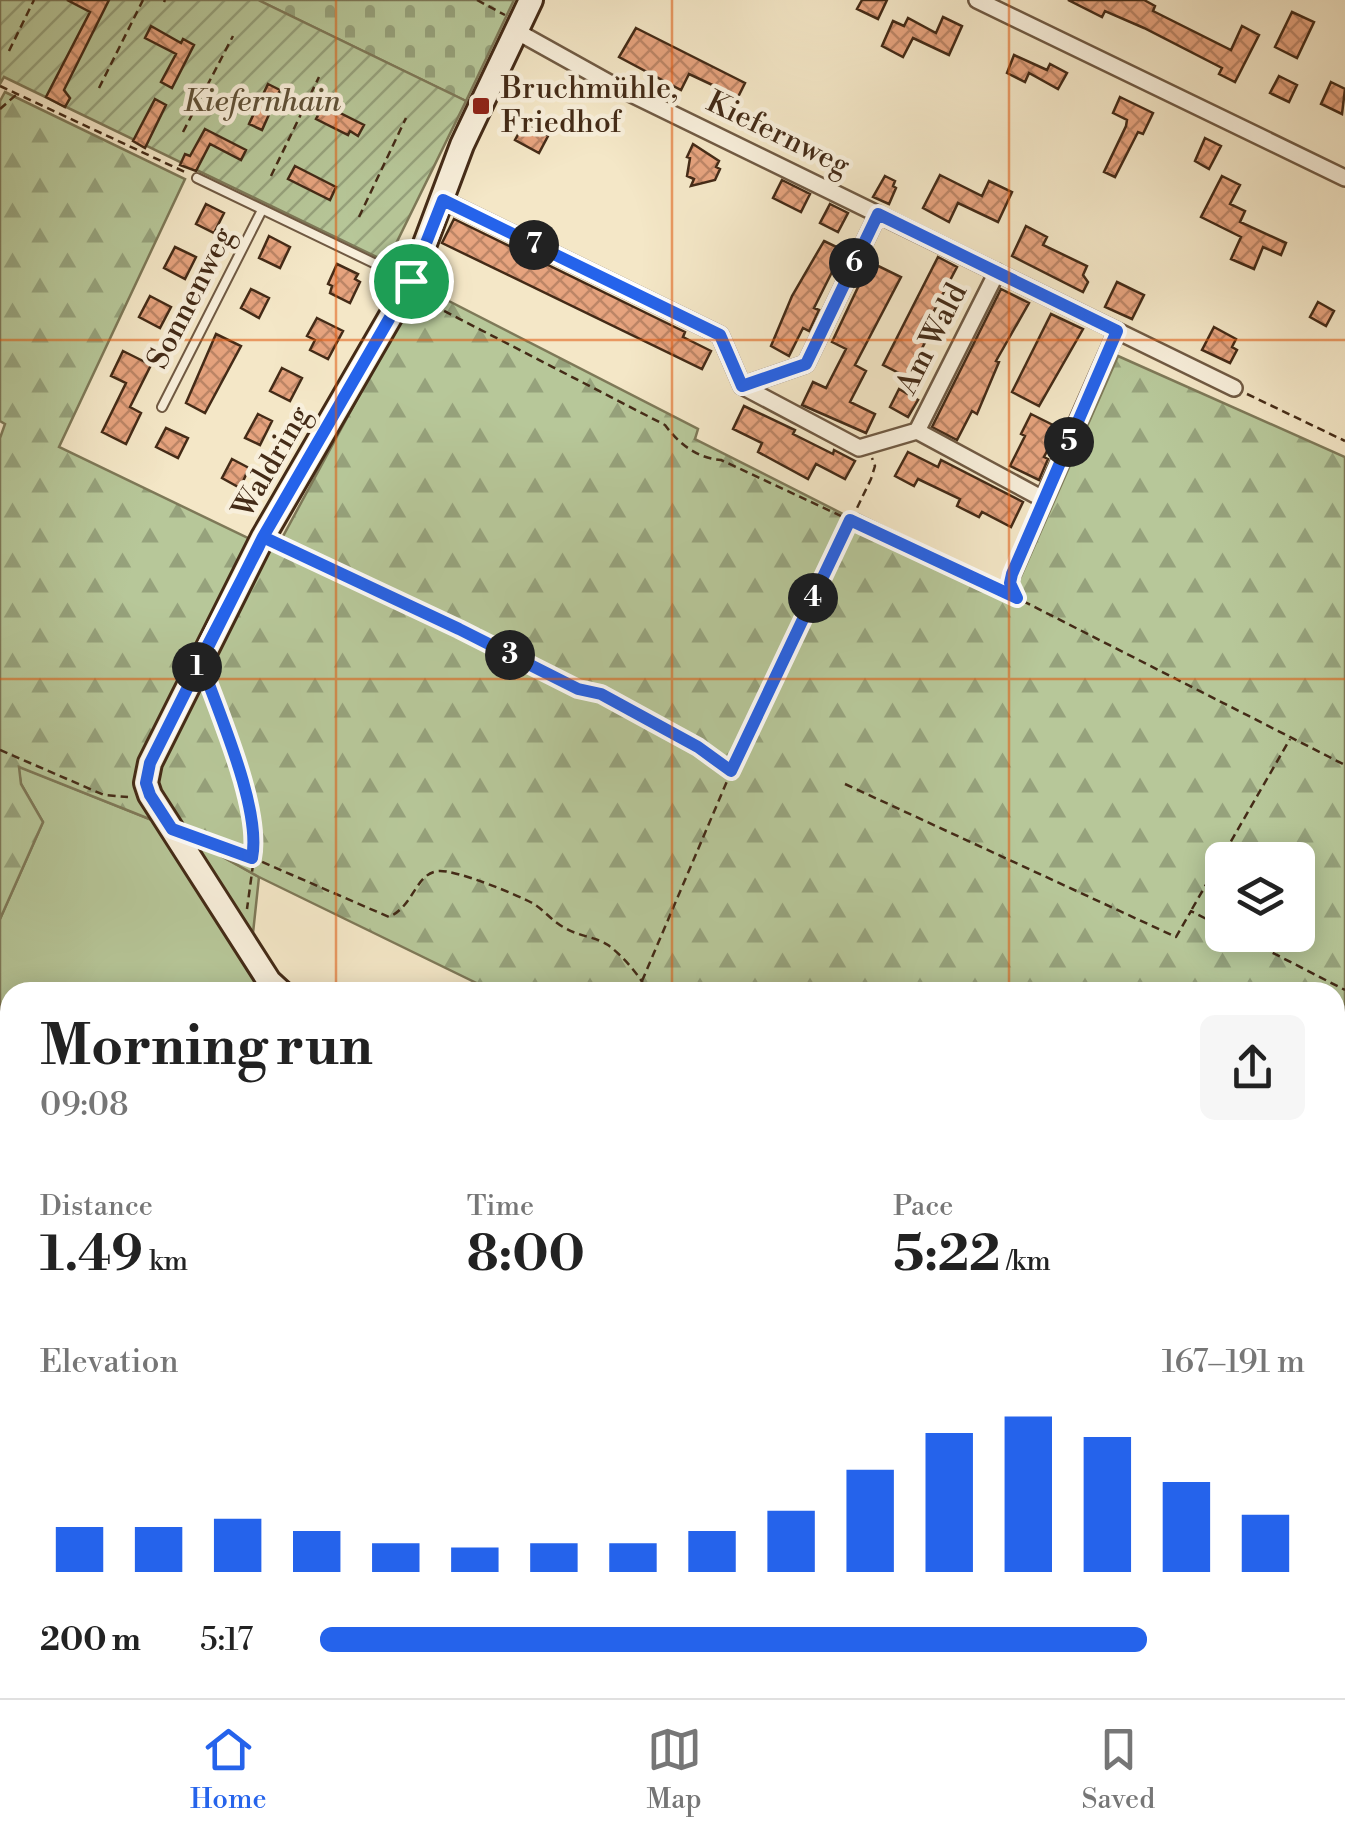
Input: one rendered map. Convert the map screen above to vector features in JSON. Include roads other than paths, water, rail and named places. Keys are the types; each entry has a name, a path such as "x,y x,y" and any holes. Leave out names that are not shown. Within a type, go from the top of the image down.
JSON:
{"street":[{"name":"Waldring","path":"271,982 150,795 146,783 150,763 263,537 411,281 511,23 531,0"},
{"path":"978,0 1345,178"},
{"name":"Kiefernweg","path":"511,23 613,85 1234,388"},
{"path":"443,200 720,335 742,386 806,364 878,214"},
{"name":"Am Wald","path":"742,386 859,448 917,431 997,272"},
{"name":"Am Wald","path":"917,431 1043,500 1117,331"}],"lane":[{"name":"Sonnenweg","path":"197,178 411,281"},
{"name":"Sonnenweg","path":"162,407 262,210"}],"place":[{"name":"Bruchmühle, Friedhof","path":"481,106"}],"park label":[{"name":"Kiefernhain","path":"262,102"}]}
